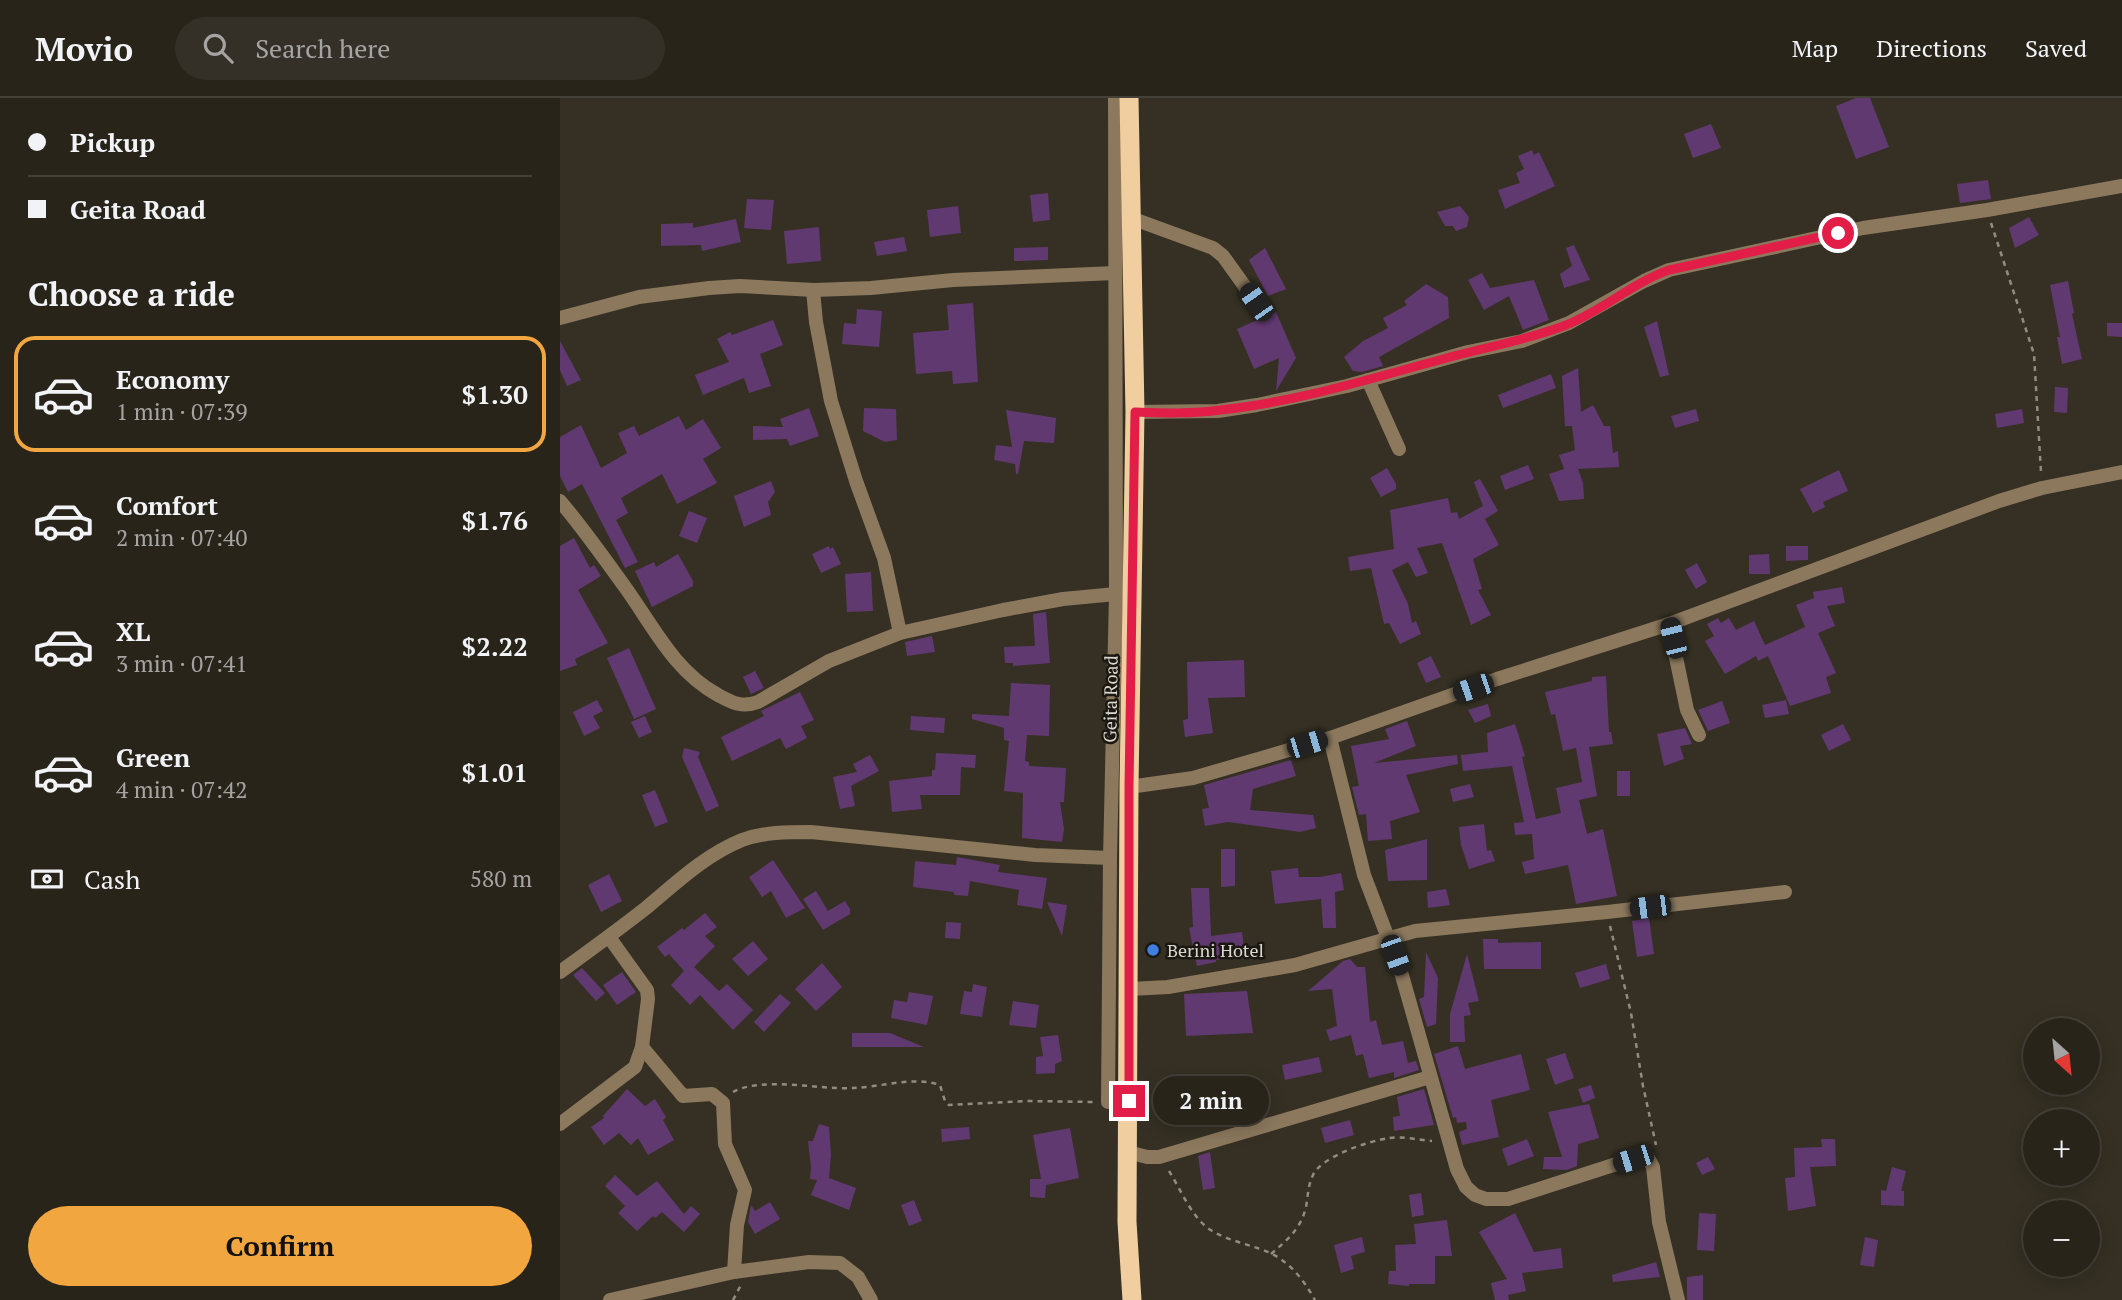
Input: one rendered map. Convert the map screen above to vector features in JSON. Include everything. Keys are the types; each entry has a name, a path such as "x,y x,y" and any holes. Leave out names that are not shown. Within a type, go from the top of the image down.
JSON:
{"highway":[{"name":"Geita Road","path":"1129,98 1135,412 1129,787 1127,1222 1132,1300"}],"street":[{"path":"1108,1102 1116,594 1115,98"},
{"path":"1135,412 1218,411 1368,380 1468,352 1522,341 1569,323 1669,270 1863,228 2122,186"},
{"path":"1131,218 1213,248 1223,257 1256,302"},
{"path":"560,318 639,297 676,291 740,286 813,290 871,288 953,279 1115,273"},
{"path":"813,290 816,322 831,401 884,558 900,633"},
{"path":"1368,380 1399,449"},
{"path":"1129,787 1193,778 1330,738 1497,679 1669,624 1999,501 2042,488 2122,472"},
{"path":"563,510 678,665 690,677 736,705 748,706 758,702 829,661 900,633 1039,603 1116,594"},
{"path":"1669,624 1687,710 1699,735"},
{"path":"1330,738 1364,875 1407,990 1430,1077 1466,1187 1486,1199 1508,1199 1647,1156 1653,1167 1659,1222 1678,1300"},
{"path":"560,972 609,937 689,872 723,850 755,836 776,832 811,832 1035,855 1110,858"},
{"path":"1130,989 1168,987 1274,970 1415,931 1784,891"},
{"path":"560,1124 632,1070 637,1064 642,1047 647,990 609,937"},
{"path":"642,1047 683,1096 712,1094 721,1100 724,1107 725,1144 745,1190 736,1232 734,1272"},
{"path":"1128,1152 1159,1157 1430,1077"},
{"path":"610,1300 734,1272 809,1262 840,1263 858,1277 871,1300"}],"path":[{"path":"1987,210 2034,354 2042,488"},
{"path":"1607,912 1656,1136 1653,1167"},
{"path":"721,1100 738,1089 757,1085 851,1088 924,1082 940,1085 949,1105 1028,1101 1108,1102"},
{"path":"1271,1254 1298,1228 1311,1179 1324,1162 1347,1151 1391,1138 1450,1143"},
{"path":"1159,1157 1204,1225 1223,1237 1271,1254 1297,1274 1315,1300"}],"building":[{"path":"1856,98 1870,98 1889,147 1856,159 1836,106"},
{"path":"1711,124 1721,148 1693,158 1684,134"},
{"path":"1532,150 1534,155 1539,152 1555,186 1505,209 1498,190 1520,183 1516,173 1524,169 1518,156"},
{"path":"1988,180 1991,199 1960,203 1957,184"},
{"path":"1048,193 1050,220 1033,222 1030,195"},
{"path":"747,199 774,200 771,230 744,228"},
{"path":"958,206 961,233 930,237 927,210"},
{"path":"1460,206 1469,217 1467,227 1456,231 1453,226 1445,226 1437,212"},
{"path":"2029,217 2039,235 2015,248 2009,228"},
{"path":"736,219 741,242 702,251 701,245 661,246 661,224 693,223 693,228"},
{"path":"819,227 821,261 787,264 784,231"},
{"path":"904,237 907,251 877,256 874,242"},
{"path":"1574,245 1590,280 1564,288 1560,274 1572,266 1566,248"},
{"path":"1048,247 1048,260 1014,261 1014,248"},
{"path":"1265,248 1286,289 1268,296 1249,260"},
{"path":"1482,273 1490,288 1534,280 1549,320 1523,330 1509,296 1484,310 1468,280"},
{"path":"2068,281 2082,359 2062,364 2050,285"},
{"path":"1426,284 1448,297 1449,318 1379,357 1383,366 1362,372 1353,371 1344,357 1363,341 1388,328 1383,318 1407,305 1404,301"},
{"path":"973,303 978,382 953,384 952,371 916,374 913,333 949,330 947,305"},
{"path":"857,309 882,311 879,347 842,344 844,323 856,324"},
{"path":"1276,312 1296,358 1276,391 1279,358 1254,369 1237,329"},
{"path":"773,320 783,345 760,354 771,386 749,393 744,378 703,395 695,375 729,362 717,339 730,332 732,335"},
{"path":"1657,321 1669,375 1660,377 1644,327"},
{"path":"2107,323 2122,323 2122,337 2107,336"},
{"path":"560,341 581,380 567,386 560,370"},
{"path":"1578,368 1581,412 1593,405 1604,426 1610,426 1613,453 1618,451 1619,467 1578,469 1583,483 1584,499 1559,501 1549,474 1564,469 1559,455 1575,450 1572,426 1565,426 1562,376"},
{"path":"1551,374 1556,388 1503,408 1498,395"},
{"path":"2055,387 2068,388 2067,413 2054,412"},
{"path":"809,408 819,436 790,446 787,439 753,440 753,426 783,427 780,419"},
{"path":"864,408 896,409 897,440 885,442 863,431"},
{"path":"1696,409 1699,421 1675,428 1671,416"},
{"path":"2022,409 2024,423 1997,428 1995,414"},
{"path":"1006,410 1056,418 1054,443 1024,441 1018,474 1015,464 994,460 996,445 1012,447"},
{"path":"679,416 686,430 703,419 721,448 703,459 717,483 677,504 662,474 621,498 628,513 616,520 638,562 625,568 582,484 568,492 560,476 560,437 581,425 601,468 627,453 618,433 634,426 639,436"},
{"path":"1528,465 1534,479 1505,490 1500,476"},
{"path":"1387,468 1396,489 1381,497 1370,478"},
{"path":"1839,470 1848,491 1823,502 1825,507 1813,513 1800,489"},
{"path":"1480,479 1498,511 1485,519 1499,545 1473,559 1482,589 1478,590 1491,615 1471,625 1442,543 1417,548 1428,573 1416,577 1408,562 1392,570 1408,604 1412,623 1416,621 1421,634 1400,644 1389,623 1384,624 1371,568 1350,571 1348,557 1394,549 1390,510 1448,498 1451,513 1457,512 1459,519 1483,506 1474,482"},
{"path":"771,481 775,492 768,502 771,515 744,527 734,496"},
{"path":"689,511 707,518 697,543 679,536"},
{"path":"574,538 590,568 594,565 601,576 578,590 608,643 575,659 577,665 560,671 560,546"},
{"path":"829,546 830,549 833,547 841,564 821,573 812,554"},
{"path":"1786,546 1808,546 1808,560 1786,561"},
{"path":"678,554 693,581 693,586 652,607 635,571 654,562 656,567"},
{"path":"1769,554 1770,574 1749,574 1749,555"},
{"path":"1697,563 1707,582 1696,589 1685,570"},
{"path":"871,572 873,611 847,612 845,574"},
{"path":"1842,587 1845,603 1827,606 1835,626 1818,633 1836,673 1826,677 1831,693 1790,706 1768,656 1758,661 1756,656 1725,674 1705,641 1714,636 1707,624 1718,618 1721,623 1729,618 1736,630 1754,621 1765,645 1805,627 1796,605 1814,598 1813,592"},
{"path":"1046,612 1050,663 1013,666 1013,663 1005,663 1004,647 1035,646 1033,614"},
{"path":"932,636 935,652 907,656 905,642"},
{"path":"629,648 656,709 634,719 607,658"},
{"path":"1431,656 1441,677 1426,683 1417,663"},
{"path":"1244,660 1245,697 1208,698 1213,733 1185,737 1183,720 1188,719 1187,662"},
{"path":"755,671 764,688 751,694 743,677"},
{"path":"1606,676 1609,732 1613,744 1589,747 1597,796 1579,800 1587,834 1603,829 1617,896 1576,904 1568,865 1525,874 1522,862 1534,859 1532,834 1515,835 1514,823 1524,822 1512,766 1463,771 1461,755 1488,752 1487,733 1515,724 1525,756 1522,757 1536,819 1561,813 1556,788 1582,782 1576,748 1563,751 1555,714 1551,715 1545,692 1592,681 1592,677"},
{"path":"1011,683 1050,685 1049,736 1027,735 1025,761 1029,762 1029,766 1066,768 1064,802 1060,802 1064,829 1062,842 1022,838 1023,793 1004,791 1009,741 1004,740 1004,728 972,719 972,714 1009,716"},
{"path":"800,692 814,720 801,726 807,738 786,749 780,738 732,761 721,737 764,716 761,711"},
{"path":"597,700 603,711 593,716 600,728 584,736 573,712"},
{"path":"1786,700 1789,714 1765,718 1762,705"},
{"path":"1722,701 1730,723 1708,731 1698,710"},
{"path":"1488,704 1491,716 1475,723 1468,710"},
{"path":"645,716 652,732 639,738 631,722"},
{"path":"911,716 945,718 944,733 910,730"},
{"path":"1407,721 1416,746 1374,763 1457,755 1458,764 1406,775 1420,812 1390,821 1392,839 1368,841 1366,814 1359,815 1352,787 1359,786 1351,746 1389,739 1385,729"},
{"path":"1843,724 1851,740 1829,751 1821,735"},
{"path":"1685,728 1692,744 1680,746 1684,759 1664,766 1657,734"},
{"path":"684,748 700,752 698,757 719,806 706,812 682,757"},
{"path":"936,753 976,755 975,768 961,767 960,795 920,795 922,809 892,812 889,781 932,776"},
{"path":"870,755 879,771 851,786 855,806 840,809 833,777 857,772 853,764"},
{"path":"1291,760 1296,776 1253,789 1250,810 1313,815 1316,828 1300,832 1228,822 1205,826 1202,809 1209,808 1204,785"},
{"path":"1617,771 1630,771 1630,796 1617,796"},
{"path":"1470,784 1474,797 1453,802 1450,789"},
{"path":"655,790 668,822 655,827 642,795"},
{"path":"1484,824 1487,851 1491,850 1495,861 1469,869 1461,845 1459,827"},
{"path":"1427,839 1427,880 1388,881 1385,850"},
{"path":"1221,849 1235,849 1235,886 1221,887"},
{"path":"957,857 1000,865 998,872 1047,878 1042,909 1017,905 1019,890 970,881 968,896 913,887 915,861 956,865"},
{"path":"773,860 805,908 786,918 771,891 762,897 749,877"},
{"path":"1298,868 1299,877 1341,873 1344,890 1335,892 1336,928 1323,928 1321,899 1275,904 1271,871"},
{"path":"609,874 622,901 601,912 588,885"},
{"path":"1191,888 1209,888 1211,936 1242,932 1245,957 1216,960 1197,966 1189,928 1193,927"},
{"path":"1446,889 1450,905 1428,908 1427,892"},
{"path":"816,891 828,911 845,901 850,914 823,930 803,899"},
{"path":"1047,902 1067,905 1062,936"},
{"path":"705,913 717,927 705,936 715,946 694,967 719,991 727,984 753,1010 733,1030 700,995 690,1005 671,985 684,971 669,954 665,957 657,947"},
{"path":"1649,918 1654,954 1637,957 1632,921"},
{"path":"946,922 961,923 960,939 945,938"},
{"path":"1483,939 1498,939 1498,943 1541,942 1541,969 1484,969"},
{"path":"753,941 768,959 748,976 732,959"},
{"path":"1426,952 1438,978 1436,1024 1427,1027 1419,999 1424,997"},
{"path":"1467,954 1479,1001 1468,1003 1471,1015 1464,1016 1465,1042 1450,1042 1450,1014"},
{"path":"1350,959 1357,967 1365,967 1370,1022 1376,1020 1382,1045 1403,1041 1408,1063 1416,1061 1419,1070 1394,1078 1394,1072 1369,1078 1363,1054 1356,1056 1351,1035 1330,1041 1326,1030 1337,1026 1332,989 1308,991 1343,961"},
{"path":"822,963 842,987 816,1011 795,989"},
{"path":"1606,964 1610,979 1580,988 1575,973"},
{"path":"582,968 605,993 596,1001 573,975"},
{"path":"622,972 636,992 617,1005 603,985"},
{"path":"973,984 987,987 982,1017 960,1014 964,991 972,992"},
{"path":"1247,991 1253,1033 1186,1036 1184,994"},
{"path":"909,992 933,996 927,1025 891,1018 894,1000 907,1002"},
{"path":"780,994 791,1003 764,1032 754,1022"},
{"path":"1013,1001 1039,1005 1036,1028 1009,1025"},
{"path":"852,1033 890,1033 924,1047 852,1047"},
{"path":"1058,1035 1062,1061 1055,1064 1055,1073 1036,1074 1036,1057 1043,1056 1040,1037"},
{"path":"1458,1046 1465,1069 1521,1054 1530,1090 1491,1100 1499,1137 1462,1145 1459,1132 1467,1129 1466,1122 1457,1123 1456,1117 1453,1118 1434,1054"},
{"path":"1565,1053 1574,1078 1555,1085 1546,1059"},
{"path":"1319,1057 1322,1072 1285,1080 1282,1065"},
{"path":"1204,1083 1225,1084 1225,1089 1242,1088 1244,1116 1223,1117 1223,1124 1203,1123"},
{"path":"1591,1085 1595,1098 1583,1103 1578,1089"},
{"path":"627,1089 645,1106 655,1099 666,1117 663,1120 674,1140 648,1155 638,1138 631,1145 619,1133 604,1145 591,1127 604,1118"},
{"path":"1424,1089 1434,1125 1394,1131 1393,1117 1400,1116 1397,1097"},
{"path":"1589,1104 1599,1138 1578,1144 1577,1166 1567,1170 1543,1169 1544,1157 1562,1157 1548,1112"},
{"path":"1350,1120 1354,1135 1325,1143 1321,1128"},
{"path":"819,1124 829,1127 829,1178 856,1188 849,1210 811,1195 817,1180 810,1179 808,1141 813,1141"},
{"path":"969,1127 970,1139 942,1142 941,1129"},
{"path":"1070,1128 1079,1178 1046,1185 1045,1198 1030,1197 1030,1179 1041,1179 1033,1135"},
{"path":"1527,1139 1534,1156 1508,1166 1502,1149"},
{"path":"1821,1139 1835,1139 1836,1166 1810,1167 1816,1206 1788,1211 1785,1178 1795,1177 1794,1148 1822,1147"},
{"path":"1210,1152 1215,1188 1203,1190 1198,1156"},
{"path":"1708,1157 1715,1169 1702,1175 1696,1163"},
{"path":"1892,1167 1906,1171 1901,1191 1904,1191 1904,1206 1881,1205 1881,1190 1886,1191"},
{"path":"615,1175 637,1196 657,1181 684,1214 691,1206 700,1214 684,1232 662,1212 655,1218 653,1216 637,1231 618,1213 625,1206 605,1186"},
{"path":"1421,1193 1424,1215 1412,1217 1409,1195"},
{"path":"914,1200 922,1221 909,1226 901,1205"},
{"path":"770,1202 780,1219 755,1234 748,1222 751,1205 755,1211"},
{"path":"1515,1213 1534,1252 1561,1248 1563,1268 1522,1273 1526,1291 1508,1295 1509,1300 1495,1300 1491,1283 1507,1279 1479,1232"},
{"path":"1699,1213 1716,1214 1714,1251 1697,1250"},
{"path":"1447,1220 1452,1256 1435,1256 1435,1284 1388,1284 1389,1271 1396,1271 1395,1245 1416,1244 1414,1224"},
{"path":"1362,1237 1365,1252 1351,1256 1354,1269 1341,1273 1334,1245"},
{"path":"1865,1237 1878,1240 1874,1267 1860,1265"},
{"path":"1656,1262 1660,1277 1613,1282 1612,1275"},
{"path":"1703,1275 1703,1300 1687,1300 1687,1277"}],"place":[{"name":"Berini Hotel","path":"1153,950"}],"route":[{"path":"1129,1101 1129,787 1135,412 1218,411 1386,376 1468,352 1522,341 1569,323 1669,270 1838,233"}]}
